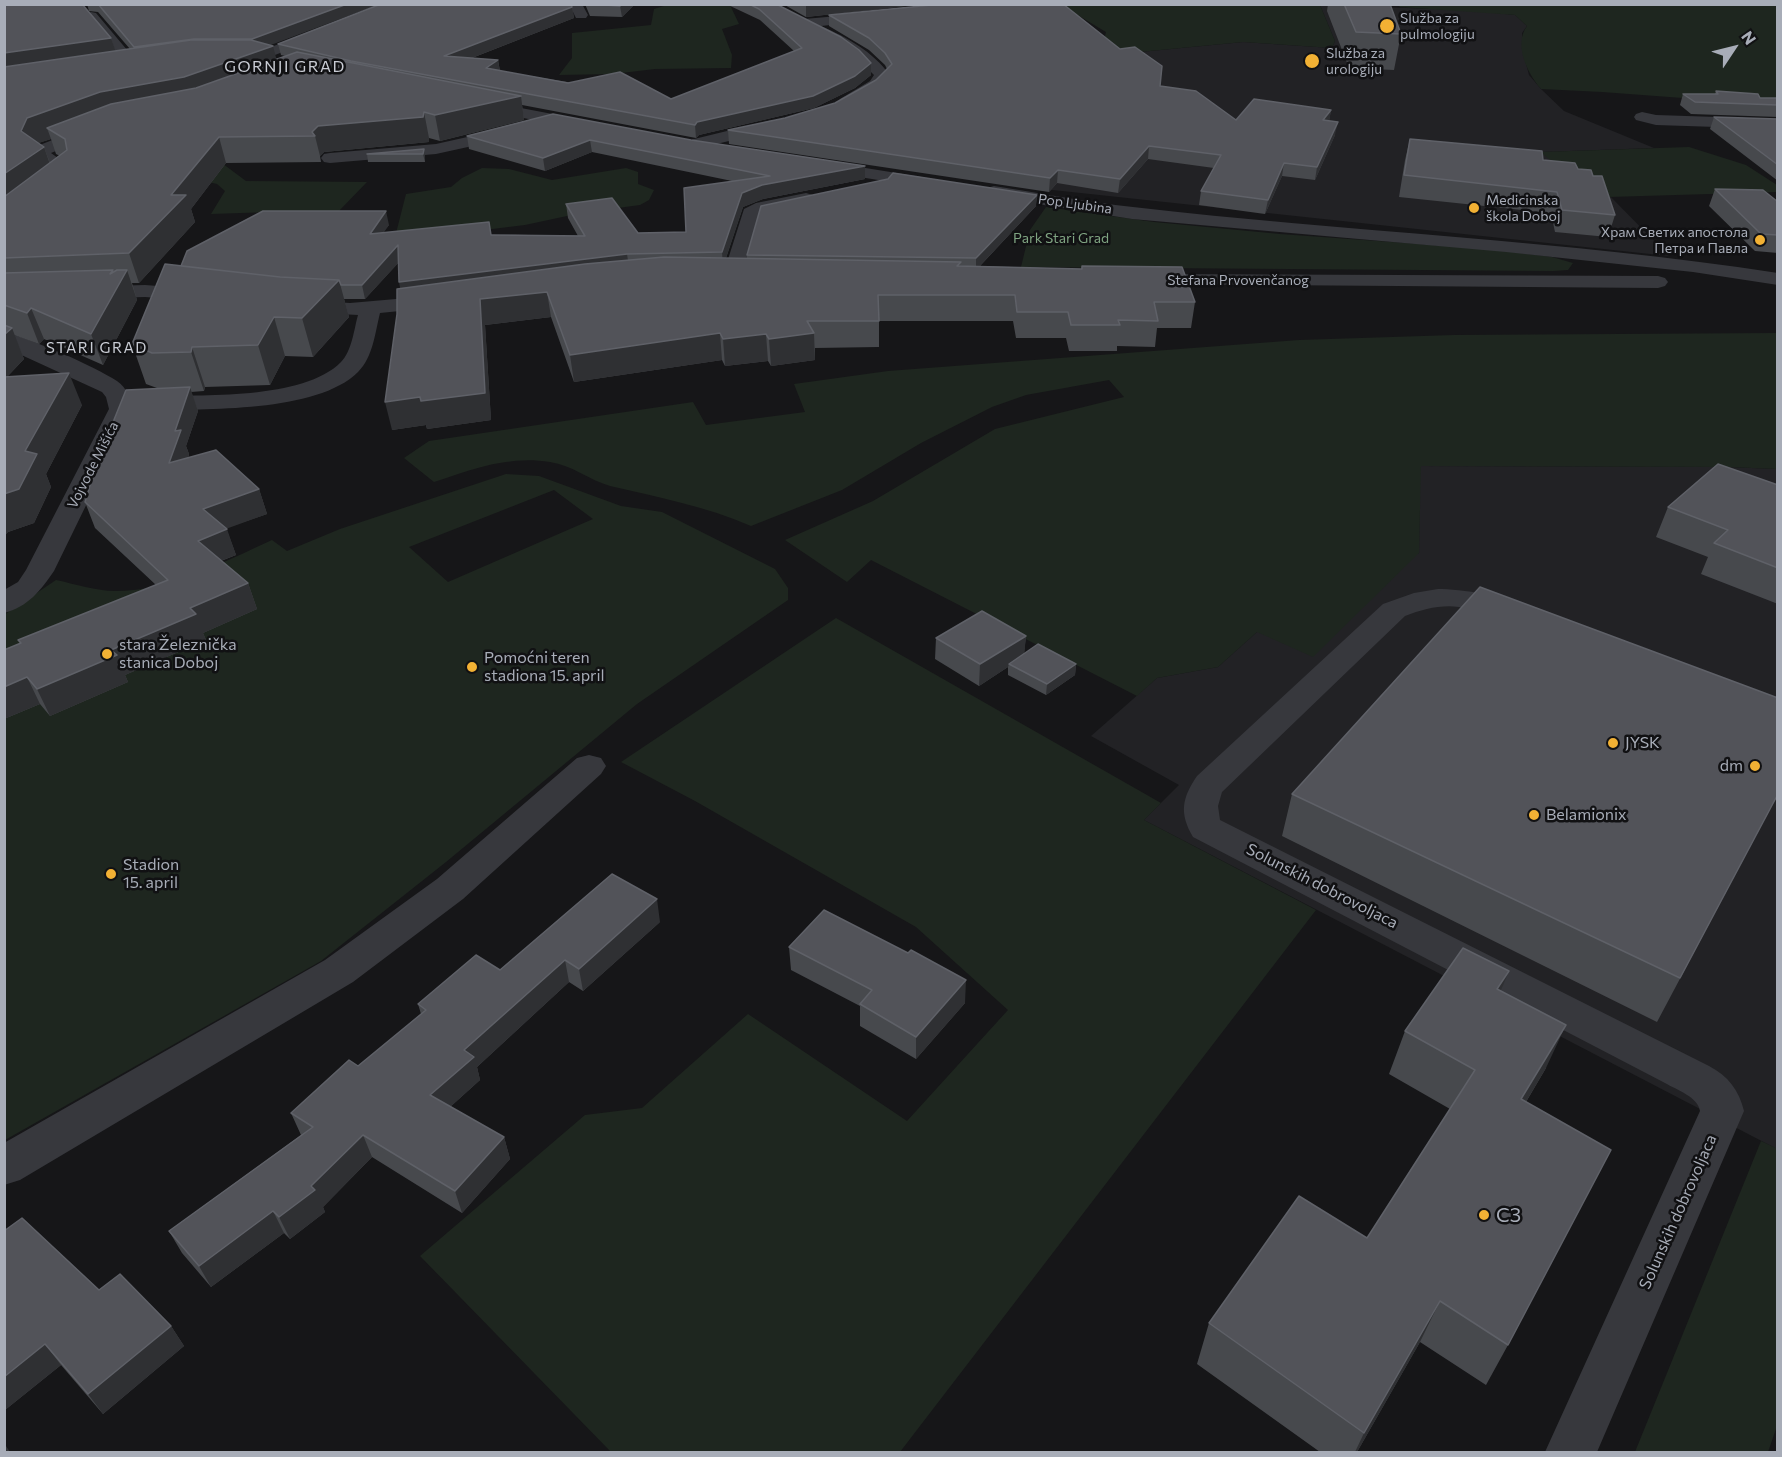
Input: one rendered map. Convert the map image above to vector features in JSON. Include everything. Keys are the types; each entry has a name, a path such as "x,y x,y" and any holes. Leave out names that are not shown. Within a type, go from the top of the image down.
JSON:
{"street":[{"path":"292,65 249,56 401,4"},
{"path":"92,16 133,66"},
{"path":"835,107 866,91 876,84 882,75 866,57 845,42 799,21 885,16"},
{"path":"110,69 153,63"},
{"path":"467,103 600,128"},
{"path":"1642,117 1656,120 1778,124"},
{"path":"330,158 436,148 495,136 554,119"},
{"path":"739,152 686,144 786,122"},
{"path":"4,221 66,175 67,171 63,167 42,156 43,150 107,125"},
{"path":"810,164 951,186"},
{"path":"849,190 905,179"},
{"name":"Pop Ljubina","path":"975,190 1163,216 1506,246 1583,256"},
{"path":"733,275 751,213 763,207 826,195"},
{"path":"1583,256 1693,266 1778,281"},
{"path":"1583,256 1603,270 1604,279 1600,282"},
{"path":"1583,256 1640,268 1672,282"},
{"path":"711,275 756,276"},
{"name":"Stefana Prvovenčanog","path":"1119,280 1778,281"},
{"path":"4,295 145,291 214,297"},
{"path":"277,304 350,309 460,300"},
{"path":"120,404 277,398 312,387 349,368 357,355 371,308"},
{"name":"Vojvode Mišića","path":"4,339 110,387 118,396 121,409 40,571 28,588 4,604"},
{"name":"Solunskih dobrovoljaca","path":"1538,623 1469,600 1440,596 1415,600 1394,610 1209,784 1198,807 1206,828 1680,1071 1711,1088 1721,1100 1722,1111 1571,1452"},
{"path":"4,1166 339,970 450,889 589,766"}],"shaded area":[{"path":"1320,5 1465,10 1515,15 1527,26 1522,33 1523,52 1529,75 1541,89 1564,111 1654,148 1542,152 1604,190 1669,256 1006,185 1119,54 1243,42 1332,48 1335,41"},
{"path":"1420,466 1777,469 1777,1149 1144,820 1179,785 1091,736 1157,678 1218,667 1257,632 1419,553"}],"green space":[{"path":"667,5 730,5 739,24 722,29 732,55 731,68 655,69 613,74 559,75 572,58 572,33 651,25 654,9"},
{"path":"1061,5 1320,5 1335,41 1332,48 1243,42 1119,54 1102,48 1106,32"},
{"path":"1398,5 1777,5 1777,105 1541,89 1531,76 1522,50 1521,42 1527,26 1515,15 1400,7"},
{"path":"1689,147 1746,165 1777,185 1777,192 1609,197 1604,190 1588,189 1540,152"},
{"path":"215,158 246,181 367,182 338,212 211,214 225,191 217,184 191,178"},
{"path":"482,168 509,169 552,180 626,168 638,172 638,184 654,190 649,200 640,205 581,213 525,225 394,241 406,194 451,187 462,178"},
{"name":"Park Stari Grad","path":"1046,207 1154,222 1280,234 1489,249 1552,257 1573,263 1568,270 1553,271 1021,267 1030,230"},
{"path":"1777,333 1777,469 1421,466 1419,553 1313,657 1257,632 1218,667 1157,678 1137,696 871,560 847,582 785,540 873,501 995,429 1124,397 1109,380 1026,395 992,407 921,443 842,490 751,526 699,507 610,486 566,466 550,462 520,460 491,464 434,482 404,458 429,441 693,402 706,425 805,412 794,384 888,371 1299,340 1454,335"},
{"path":"506,474 539,476 621,506 662,512 775,569 788,588 788,600 637,704 446,862 321,961 5,1140 4,615 56,580 108,591 136,590 196,574 272,540 287,551 340,529","holes":["554,490 593,519 448,582 409,547"]},
{"path":"836,618 1161,803 1144,820 1316,910 900,1452 611,1452 420,1256 585,1115 642,1108 748,1014 907,1121 1008,1010 916,927 695,801 621,762"},
{"path":"1761,1141 1778,1149 1778,1423 1768,1452 1635,1452"}],"building":[{"path":"4,4 82,4 111,38 4,53"},
{"path":"98,4 347,4 252,39 194,39 134,47"},
{"path":"381,4 571,4 572,7 444,56 498,60 486,68 568,83 620,72 671,99 802,48 759,9 749,4 776,4 841,37 859,50 871,63 855,76 813,96 697,122 695,125 351,61 278,44"},
{"path":"588,4 622,4 620,6"},
{"path":"942,4 1063,4 1120,49 1135,47 1162,66 1160,86 1196,91 1236,120 1254,99 1331,110 1323,120 1338,122 1317,167 1284,163 1268,200 1201,191 1221,155 1149,146 1120,179 1058,170 1050,178 728,130 785,118 835,103 876,80 892,64 885,53 869,38 829,15"},
{"path":"1344,4 1390,4 1401,34 1356,32"},
{"path":"191,40 251,40 273,46 184,77 100,92 27,118 21,131 44,147 4,174 4,67"},
{"path":"297,52 521,96 435,115 424,112 423,117 318,126 312,132 315,136 219,137 171,195 186,195 129,253 4,258 4,197 67,150 65,139 47,128 111,104 196,88"},
{"path":"1716,91 1758,94 1760,98 1778,98 1778,105 1695,102 1683,94 1718,94"},
{"path":"553,114 691,140 865,166 762,185 742,193 722,252 627,254 399,282 398,245 362,285 341,285 339,280 280,277 181,266 187,251 263,211 386,211 370,234 489,222 491,235 585,236 566,204 612,198 638,233 686,232 684,188 770,176 590,140 543,158 467,136"},
{"path":"1714,117 1778,119 1778,165"},
{"path":"1410,139 1542,151 1543,160 1575,163 1578,169 1591,170 1593,176 1602,176 1615,215 1562,210 1557,192 1404,175"},
{"path":"424,149 423,154 367,154"},
{"path":"893,173 1037,195 976,258 747,255 761,206 888,179"},
{"path":"1715,189 1763,190 1778,202 1778,235 1761,234"},
{"path":"664,257 961,262 957,266 1082,269 1082,266 1182,267 1195,302 1154,302 1158,321 1118,320 1120,325 1071,325 1068,312 1017,312 1015,295 878,295 879,321 807,321 814,333 769,339 766,334 723,339 720,333 570,355 547,292 480,299 485,393 421,401 420,397 385,402 397,314 397,289 585,264"},
{"path":"165,264 280,277 339,280 302,318 274,317 258,345 192,347 191,352 152,353 132,344"},
{"path":"113,270 110,274 117,270 127,270 91,334 31,308 27,313 4,305 4,273"},
{"path":"4,325 12,328 4,335"},
{"path":"69,373 25,451 37,454 19,489 4,494 4,377"},
{"path":"190,387 175,431 181,430 169,463 216,450 259,489 203,509 227,529 198,541 248,583 190,608 196,614 111,650 117,655 37,689 27,677 4,687 4,650 21,643 18,640 168,580 85,502 97,462 126,390"},
{"path":"1718,464 1778,485 1778,568 1714,543 1728,530 1668,507"},
{"name":"Belamionix","path":"1480,587 1778,698 1778,794 1680,978 1292,794"},
{"path":"982,611 1026,636 980,664 936,638"},
{"path":"1038,644 1076,664 1047,684 1009,664"},
{"path":"612,874 657,899 579,969 565,960 464,1050 474,1057 430,1095 504,1137 455,1191 363,1135 311,1186 315,1190 279,1217 273,1211 199,1266 169,1231 313,1127 291,1113 349,1060 358,1066 426,1010 418,1004 476,955 500,970"},
{"path":"824,910 908,953 911,950 966,980 916,1037 860,1004 872,990 789,947"},
{"name":"C3","path":"1463,948 1509,971 1497,989 1566,1025 1521,1099 1611,1150 1508,1345 1440,1301 1364,1433 1209,1323 1299,1196 1367,1238 1475,1070 1405,1031"},
{"path":"22,1218 99,1290 120,1274 171,1326 88,1394 45,1344 4,1377 4,1231"}],"place":[{"name":"Služba za pulmologiju","path":"1387,26"},
{"name":"Služba za urologiju","path":"1312,61"},
{"name":"Medicinska škola Doboj","path":"1474,208"},
{"name":"Храм Светих апостола Петра и Павла","path":"1760,240"},
{"name":"stara Železnička stanica Doboj","path":"107,654"},
{"name":"Pomoćni teren stadiona 15. april","path":"472,667"},
{"name":"JYSK","path":"1613,743"},
{"name":"dm","path":"1755,766"},
{"name":"Belamionix","path":"1534,815"},
{"name":"Stadion 15. april","path":"111,874"},
{"name":"C3","path":"1484,1215"}],"district":[{"name":"GORNJI GRAD","path":"285,67"},
{"name":"STARI GRAD","path":"97,348"}]}
